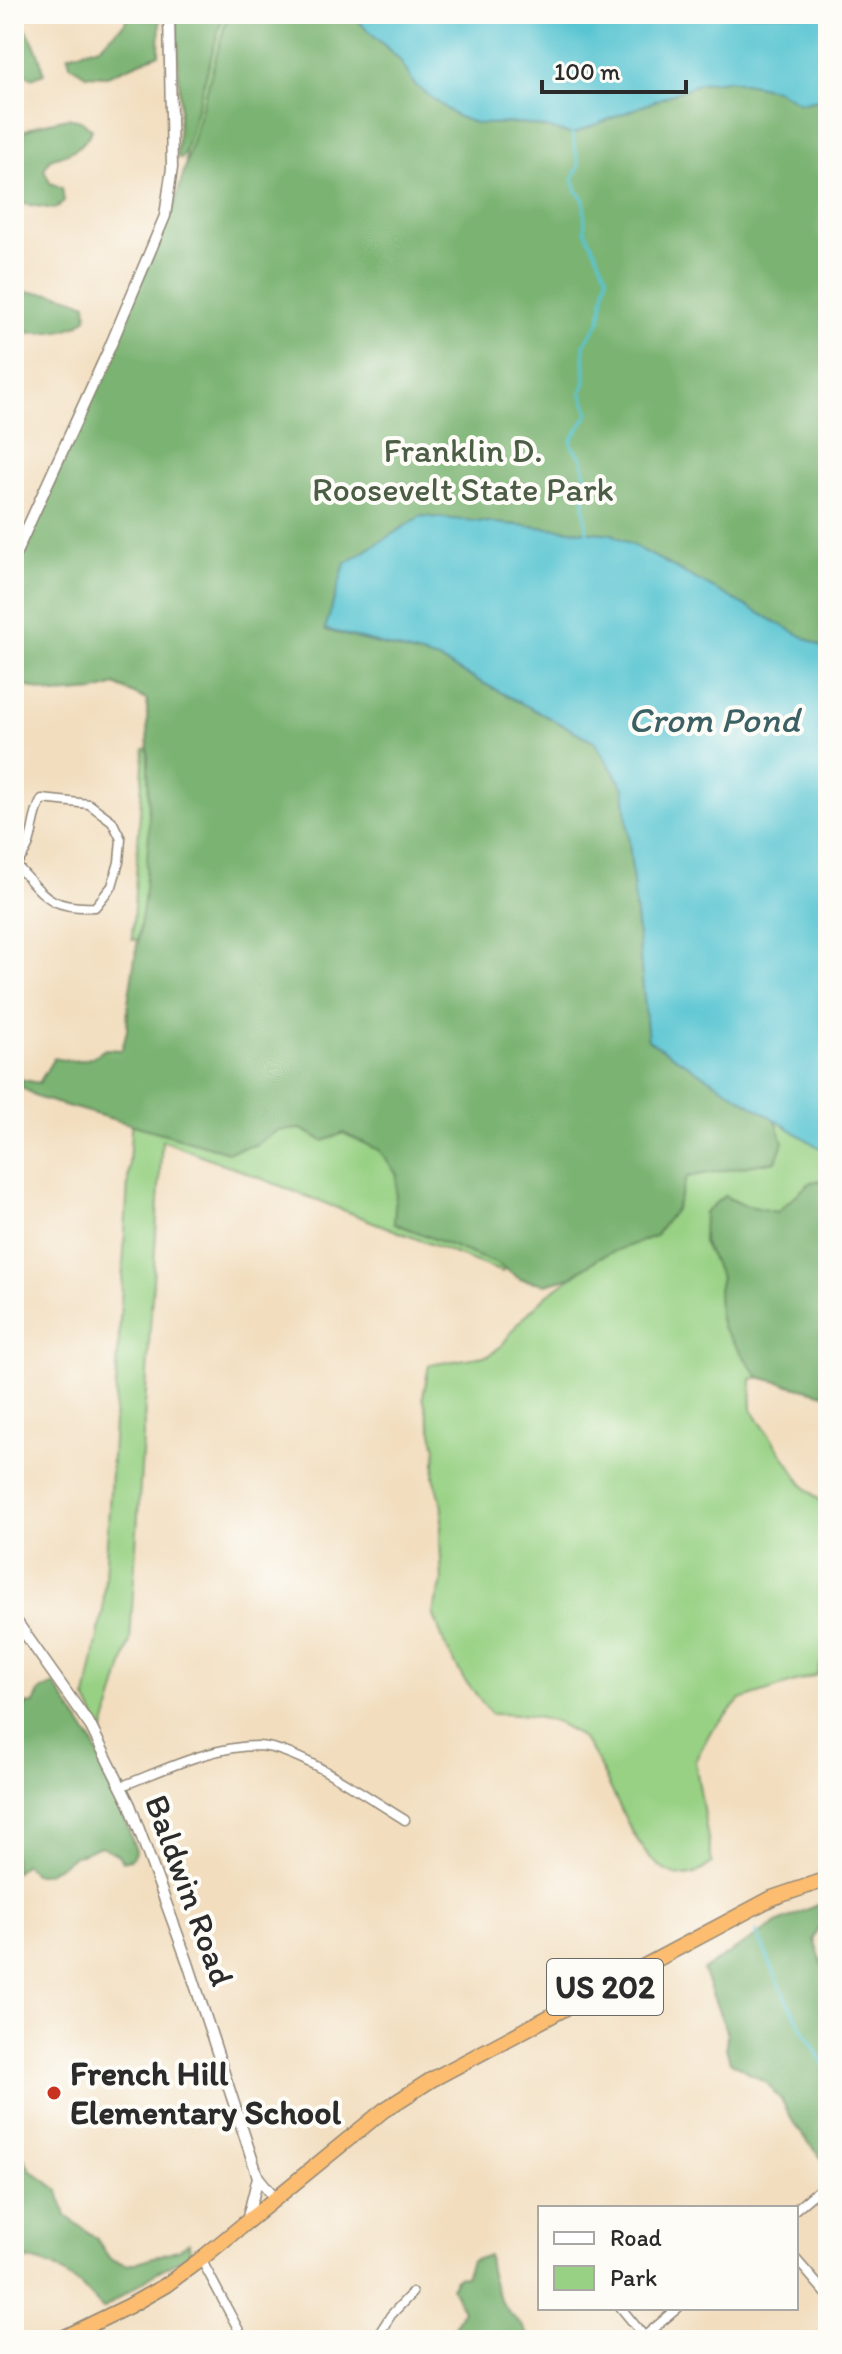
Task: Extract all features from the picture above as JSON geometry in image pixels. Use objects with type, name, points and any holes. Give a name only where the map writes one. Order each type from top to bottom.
[{"type":"highway","name":"US 202","points":[[59,2340],[129,2306],[201,2259],[384,2110],[431,2080],[762,1903],[828,1879]]},
{"type":"street","points":[[14,557],[109,349],[165,216],[172,168],[169,14]]},
{"type":"street","points":[[42,799],[89,804],[112,821],[121,839],[112,886],[95,907],[73,908],[52,903],[15,863],[28,852],[35,812],[42,799]]},
{"type":"street","name":"Baldwin Road","points":[[15,1621],[91,1727],[122,1786],[188,1963],[258,2177],[275,2198]]},
{"type":"street","points":[[122,1786],[204,1756],[260,1746],[313,1765],[405,1820]]},
{"type":"street","points":[[247,2221],[258,2177]]},
{"type":"street","points":[[798,2207],[827,2183]]},
{"type":"street","points":[[201,2259],[244,2340]]},
{"type":"street","points":[[798,2261],[828,2296]]},
{"type":"street","points":[[375,2340],[391,2315],[412,2293]]},
{"type":"street","points":[[622,2310],[642,2338],[676,2310]]},
{"type":"green space","points":[[127,14],[160,14],[159,54],[107,76],[86,75],[70,65],[68,55],[100,46],[125,23]]},
{"type":"green space","points":[[176,14],[223,14],[181,159],[177,156],[180,101]]},
{"type":"green space","name":"Franklin D. Roosevelt State Park","points":[[185,14],[828,14],[828,1369],[751,1379],[752,1410],[805,1487],[828,1508],[828,1644],[817,1675],[740,1700],[711,1731],[695,1761],[712,1863],[691,1875],[672,1874],[656,1863],[641,1845],[594,1755],[574,1732],[540,1718],[491,1714],[463,1678],[445,1645],[433,1613],[442,1582],[440,1538],[443,1507],[434,1477],[436,1448],[423,1397],[429,1365],[490,1355],[547,1295],[600,1257],[532,1223],[502,1272],[162,1140],[130,1641],[103,1734],[86,1698],[103,1610],[142,942],[132,939],[144,749],[155,749],[186,233]]},
{"type":"green space","name":"Franklin D. Roosevelt State Park","points":[[228,14],[351,14],[399,59],[415,85],[477,124],[524,123],[572,134],[700,83],[729,80],[775,89],[800,103],[828,99],[828,652],[612,534],[421,516],[345,564],[325,630],[439,660],[594,741],[624,788],[648,1040],[776,1120],[783,1142],[776,1161],[687,1177],[676,1208],[655,1236],[600,1257],[571,1277],[546,1284],[520,1279],[497,1264],[394,1223],[397,1175],[379,1150],[343,1133],[324,1141],[301,1129],[277,1131],[255,1145],[228,1152],[39,1098],[14,1082],[14,1078],[39,1083],[54,1058],[81,1060],[105,1049],[122,1050],[144,901],[149,833],[147,700],[115,685],[96,691],[55,694],[14,683],[14,570],[174,207]]},
{"type":"green space","points":[[14,16],[29,34],[42,65],[44,73],[32,78],[14,67]]},
{"type":"green space","points":[[68,118],[81,121],[92,129],[80,146],[50,159],[44,170],[50,183],[62,188],[64,202],[54,209],[24,204],[14,199],[14,135]]},
{"type":"green space","points":[[28,292],[58,295],[86,304],[87,318],[62,330],[14,333],[14,295]]},
{"type":"green space","points":[[828,1179],[828,1395],[759,1377],[722,1327],[718,1289],[721,1277],[703,1242],[704,1213],[724,1196],[744,1205],[777,1212],[811,1182]]},
{"type":"green space","points":[[54,1684],[93,1743],[110,1778],[136,1851],[131,1859],[123,1861],[117,1854],[101,1846],[75,1856],[46,1874],[35,1874],[25,1864],[14,1873],[14,1727],[22,1720],[26,1704],[34,1704],[39,1692]]},
{"type":"green space","points":[[828,1900],[825,1916],[814,1939],[824,1969],[828,1972],[828,2166],[766,2083],[730,2061],[726,2048],[727,2033],[703,1970],[779,1922]]},
{"type":"green space","points":[[14,2146],[30,2169],[59,2191],[66,2216],[96,2238],[110,2259],[128,2265],[177,2250],[189,2243],[190,2255],[157,2272],[103,2309],[81,2286],[54,2267],[28,2259],[14,2270]]},
{"type":"green space","points":[[488,2255],[491,2277],[499,2297],[530,2340],[449,2340],[463,2310],[451,2288],[457,2277],[465,2276],[471,2261]]},
{"type":"water","points":[[351,14],[828,14],[828,99],[800,103],[775,89],[729,80],[700,83],[572,134],[524,123],[477,124],[456,116],[415,85],[399,59]]},
{"type":"water","name":"Crom Pond","points":[[421,516],[612,534],[828,650],[828,1153],[648,1040],[624,788],[594,741],[439,660],[325,629],[345,564]]},
{"type":"waterway","points":[[572,134],[579,166],[573,178],[584,200],[585,230],[607,275],[600,321],[584,344],[585,382],[581,392],[589,413],[571,441],[582,458],[585,475],[583,494],[587,532]]},
{"type":"waterway","points":[[756,1931],[787,2001],[828,2072]]},
{"type":"place","name":"French Hill Elementary School","points":[[54,2093]]}]
